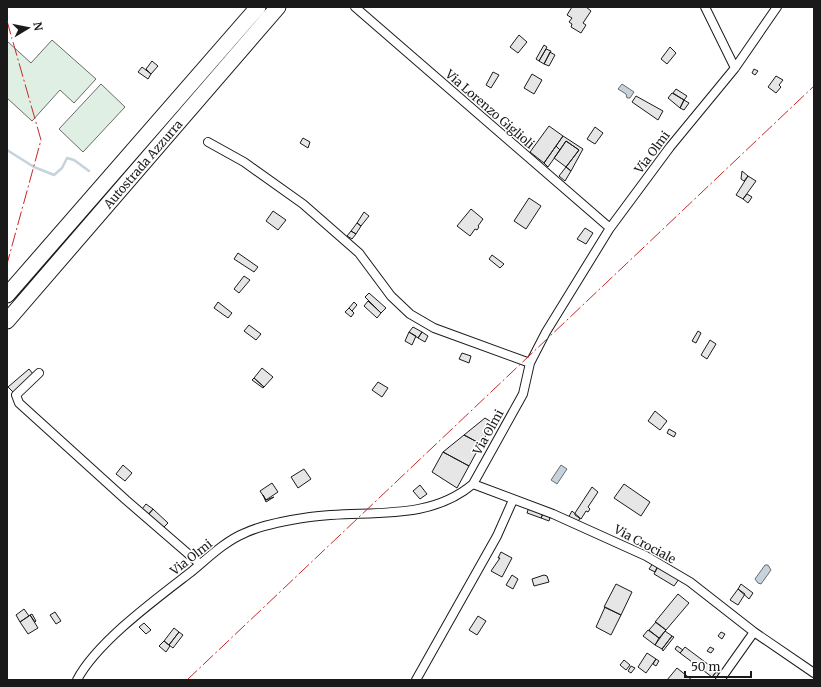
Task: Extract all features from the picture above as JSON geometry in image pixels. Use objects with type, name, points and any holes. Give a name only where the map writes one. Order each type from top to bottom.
[{"type":"highway","name":"Autostrada Azzurra","points":[[7,295],[258,7]]},
{"type":"highway","name":"Autostrada Azzurra","points":[[7,321],[278,7]]},
{"type":"street","name":"Via Lorenzo Giglioli","points":[[355,7],[610,228]]},
{"type":"street","points":[[705,7],[735,68]]},
{"type":"street","name":"Via Olmi","points":[[77,680],[84,668],[109,640],[200,564],[234,539],[252,531],[310,517],[411,511],[442,503],[465,491],[473,484],[523,394],[530,363],[546,332],[610,228],[670,147],[735,68],[777,7]]},
{"type":"street","points":[[208,142],[257,170],[321,219],[358,253],[391,296],[410,314],[434,328],[530,363]]},
{"type":"street","points":[[39,373],[16,395],[19,403],[126,500],[200,564]]},
{"type":"street","name":"Via Crociale","points":[[473,484],[606,537],[646,556],[690,582],[754,632],[814,673]]},
{"type":"street","points":[[416,680],[497,536],[513,500]]},
{"type":"street","points":[[720,680],[754,632]]},
{"type":"green space","points":[[52,40],[96,79],[74,103],[60,90],[32,121],[7,98],[7,41],[31,63]]},
{"type":"green space","points":[[101,84],[125,107],[83,152],[59,129]]},
{"type":"shaded area","points":[[622,84],[634,92],[630,98],[627,98],[626,94],[618,89]]},
{"type":"shaded area","points":[[561,465],[567,469],[557,484],[551,480]]},
{"type":"shaded area","points":[[765,565],[768,565],[771,570],[761,584],[755,579]]},
{"type":"building","points":[[572,7],[586,7],[591,11],[583,23],[586,25],[581,33],[571,27],[572,24],[569,22],[572,18],[567,15]]},
{"type":"building","points":[[519,35],[527,42],[518,53],[510,47]]},
{"type":"building","points":[[544,45],[547,47],[539,61],[536,59]]},
{"type":"building","points":[[670,47],[676,53],[667,64],[661,59]]},
{"type":"building","points":[[546,49],[551,51],[544,64],[539,61]]},
{"type":"building","points":[[550,52],[555,55],[549,66],[544,64]]},
{"type":"building","points":[[152,61],[158,66],[151,74],[146,69]]},
{"type":"building","points":[[142,67],[151,74],[148,79],[138,72]]},
{"type":"building","points":[[754,69],[758,71],[755,75],[752,73]]},
{"type":"building","points":[[493,72],[499,75],[491,88],[486,85]]},
{"type":"building","points":[[532,74],[542,80],[534,94],[524,88]]},
{"type":"building","points":[[776,76],[783,80],[779,85],[781,87],[776,93],[768,87]]},
{"type":"building","points":[[676,89],[687,96],[684,100],[673,93]]},
{"type":"building","points":[[672,93],[684,100],[680,108],[668,98]]},
{"type":"building","points":[[636,96],[663,111],[658,120],[632,102]]},
{"type":"building","points":[[684,100],[689,103],[684,110],[680,108]]},
{"type":"building","points":[[549,126],[563,136],[544,163],[530,152]]},
{"type":"building","points":[[595,127],[603,133],[595,144],[587,139]]},
{"type":"building","points":[[563,136],[583,149],[571,171],[566,167],[579,150],[566,141],[560,150],[556,146]]},
{"type":"building","points":[[303,138],[310,142],[308,148],[300,143]]},
{"type":"building","points":[[566,141],[579,150],[566,167],[554,158]]},
{"type":"building","points":[[556,146],[560,150],[548,167],[544,163]]},
{"type":"building","points":[[566,167],[571,171],[565,181],[559,176]]},
{"type":"building","points":[[742,171],[748,176],[744,181],[741,179]]},
{"type":"building","points":[[748,176],[756,181],[743,199],[736,195]]},
{"type":"building","points":[[747,194],[752,197],[748,203],[743,199]]},
{"type":"building","points":[[529,198],[541,206],[526,229],[514,221]]},
{"type":"building","points":[[471,209],[483,219],[477,230],[475,229],[470,236],[457,226]]},
{"type":"building","points":[[273,211],[286,220],[278,230],[266,221]]},
{"type":"building","points":[[364,212],[369,216],[361,226],[357,223]]},
{"type":"building","points":[[357,223],[361,226],[356,234],[351,231]]},
{"type":"building","points":[[585,228],[593,233],[586,244],[577,239]]},
{"type":"building","points":[[351,231],[356,234],[352,239],[347,236]]},
{"type":"building","points":[[238,253],[258,267],[254,272],[234,259]]},
{"type":"building","points":[[492,255],[504,264],[500,268],[489,259]]},
{"type":"building","points":[[244,276],[250,280],[239,293],[234,289]]},
{"type":"building","points":[[369,293],[386,308],[381,313],[365,297]]},
{"type":"building","points":[[368,301],[381,313],[377,318],[364,306]]},
{"type":"building","points":[[218,302],[232,313],[228,318],[214,308]]},
{"type":"building","points":[[354,302],[357,305],[352,311],[349,308]]},
{"type":"building","points":[[349,308],[354,313],[351,317],[345,312]]},
{"type":"building","points":[[249,325],[261,334],[256,340],[244,331]]},
{"type":"building","points":[[413,327],[422,332],[418,338],[409,332]]},
{"type":"building","points":[[698,331],[701,333],[696,343],[692,341]]},
{"type":"building","points":[[409,332],[416,336],[412,345],[405,341]]},
{"type":"building","points":[[422,332],[428,336],[425,342],[418,338]]},
{"type":"building","points":[[710,340],[716,344],[707,359],[701,355]]},
{"type":"building","points":[[462,353],[471,356],[469,363],[459,359]]},
{"type":"building","points":[[262,368],[273,377],[264,387],[254,378]]},
{"type":"building","points":[[29,369],[33,374],[14,393],[8,387]]},
{"type":"building","points":[[254,378],[264,387],[263,388],[252,380]]},
{"type":"building","points":[[378,382],[388,388],[382,397],[372,390]]},
{"type":"building","points":[[655,411],[667,421],[660,430],[648,421]]},
{"type":"building","points":[[485,418],[493,423],[481,444],[464,435]]},
{"type":"building","points":[[669,429],[676,433],[674,437],[667,433]]},
{"type":"building","points":[[464,435],[481,444],[469,466],[443,452]]},
{"type":"building","points":[[443,452],[469,466],[457,488],[432,472]]},
{"type":"building","points":[[123,465],[132,473],[125,481],[116,474]]},
{"type":"building","points":[[304,469],[311,479],[298,488],[291,477]]},
{"type":"building","points":[[272,483],[278,492],[266,500],[260,491]]},
{"type":"building","points":[[624,484],[650,502],[641,516],[614,498]]},
{"type":"building","points":[[420,485],[427,494],[420,499],[413,491]]},
{"type":"building","points":[[592,487],[598,492],[588,507],[590,509],[588,512],[586,511],[581,519],[575,515],[575,513]]},
{"type":"building","points":[[263,495],[266,500],[274,497],[266,502]]},
{"type":"building","points":[[146,504],[153,509],[148,515],[142,509]]},
{"type":"building","points":[[529,507],[543,513],[541,518],[527,513]]},
{"type":"building","points":[[153,509],[168,523],[163,528],[148,515]]},
{"type":"building","points":[[572,511],[580,518],[578,522],[568,518]]},
{"type":"building","points":[[543,514],[550,517],[549,521],[541,518]]},
{"type":"building","points":[[501,552],[512,558],[502,577],[491,571],[500,558],[498,558]]},
{"type":"building","points":[[653,563],[658,566],[655,572],[649,569]]},
{"type":"building","points":[[658,566],[679,579],[674,586],[654,574]]},
{"type":"building","points":[[512,575],[518,579],[513,589],[506,585]]},
{"type":"building","points":[[544,575],[547,576],[549,582],[534,586],[532,579]]},
{"type":"building","points":[[616,584],[632,592],[621,615],[604,607]]},
{"type":"building","points":[[741,584],[753,593],[749,599],[738,589]]},
{"type":"building","points":[[738,589],[745,594],[738,605],[730,600]]},
{"type":"building","points":[[678,594],[689,603],[666,630],[655,622]]},
{"type":"building","points":[[605,607],[621,615],[611,635],[596,627]]},
{"type":"building","points":[[24,609],[29,616],[20,622],[16,615]]},
{"type":"building","points":[[55,612],[61,621],[56,624],[50,615]]},
{"type":"building","points":[[32,614],[36,621],[35,622],[30,615]]},
{"type":"building","points":[[30,615],[38,628],[28,634],[20,622]]},
{"type":"building","points":[[478,616],[486,621],[477,635],[469,630]]},
{"type":"building","points":[[656,622],[666,630],[659,638],[649,630]]},
{"type":"building","points":[[144,623],[151,630],[146,634],[139,627]]},
{"type":"building","points":[[174,628],[179,632],[169,645],[164,641]]},
{"type":"building","points":[[648,630],[659,638],[655,645],[643,636]]},
{"type":"building","points":[[665,631],[672,636],[662,649],[655,645]]},
{"type":"building","points":[[179,632],[183,635],[173,648],[169,645]]},
{"type":"building","points":[[721,632],[725,634],[722,639],[718,636]]},
{"type":"building","points":[[672,636],[674,637],[663,651],[662,649]]},
{"type":"building","points":[[164,641],[170,646],[166,652],[159,646]]},
{"type":"building","points":[[677,646],[683,650],[680,653],[675,649]]},
{"type":"building","points":[[685,647],[717,671],[712,677],[680,653]]},
{"type":"building","points":[[710,647],[714,649],[711,653],[707,651]]},
{"type":"building","points":[[647,653],[656,659],[646,673],[638,667]]},
{"type":"building","points":[[656,659],[659,661],[656,666],[653,664]]},
{"type":"building","points":[[624,660],[630,665],[626,670],[620,665]]},
{"type":"building","points":[[631,666],[635,668],[631,673],[628,671]]},
{"type":"building","points":[[677,668],[692,680],[667,680]]},
{"type":"building","points":[[716,672],[720,674],[716,679],[713,676]]},
{"type":"waterway","points":[[7,150],[34,167],[54,175],[62,168],[67,158],[74,160],[89,171]]},
{"type":"power","points":[[7,21],[41,140],[7,264]]},
{"type":"power","points":[[187,680],[814,86]]}]
